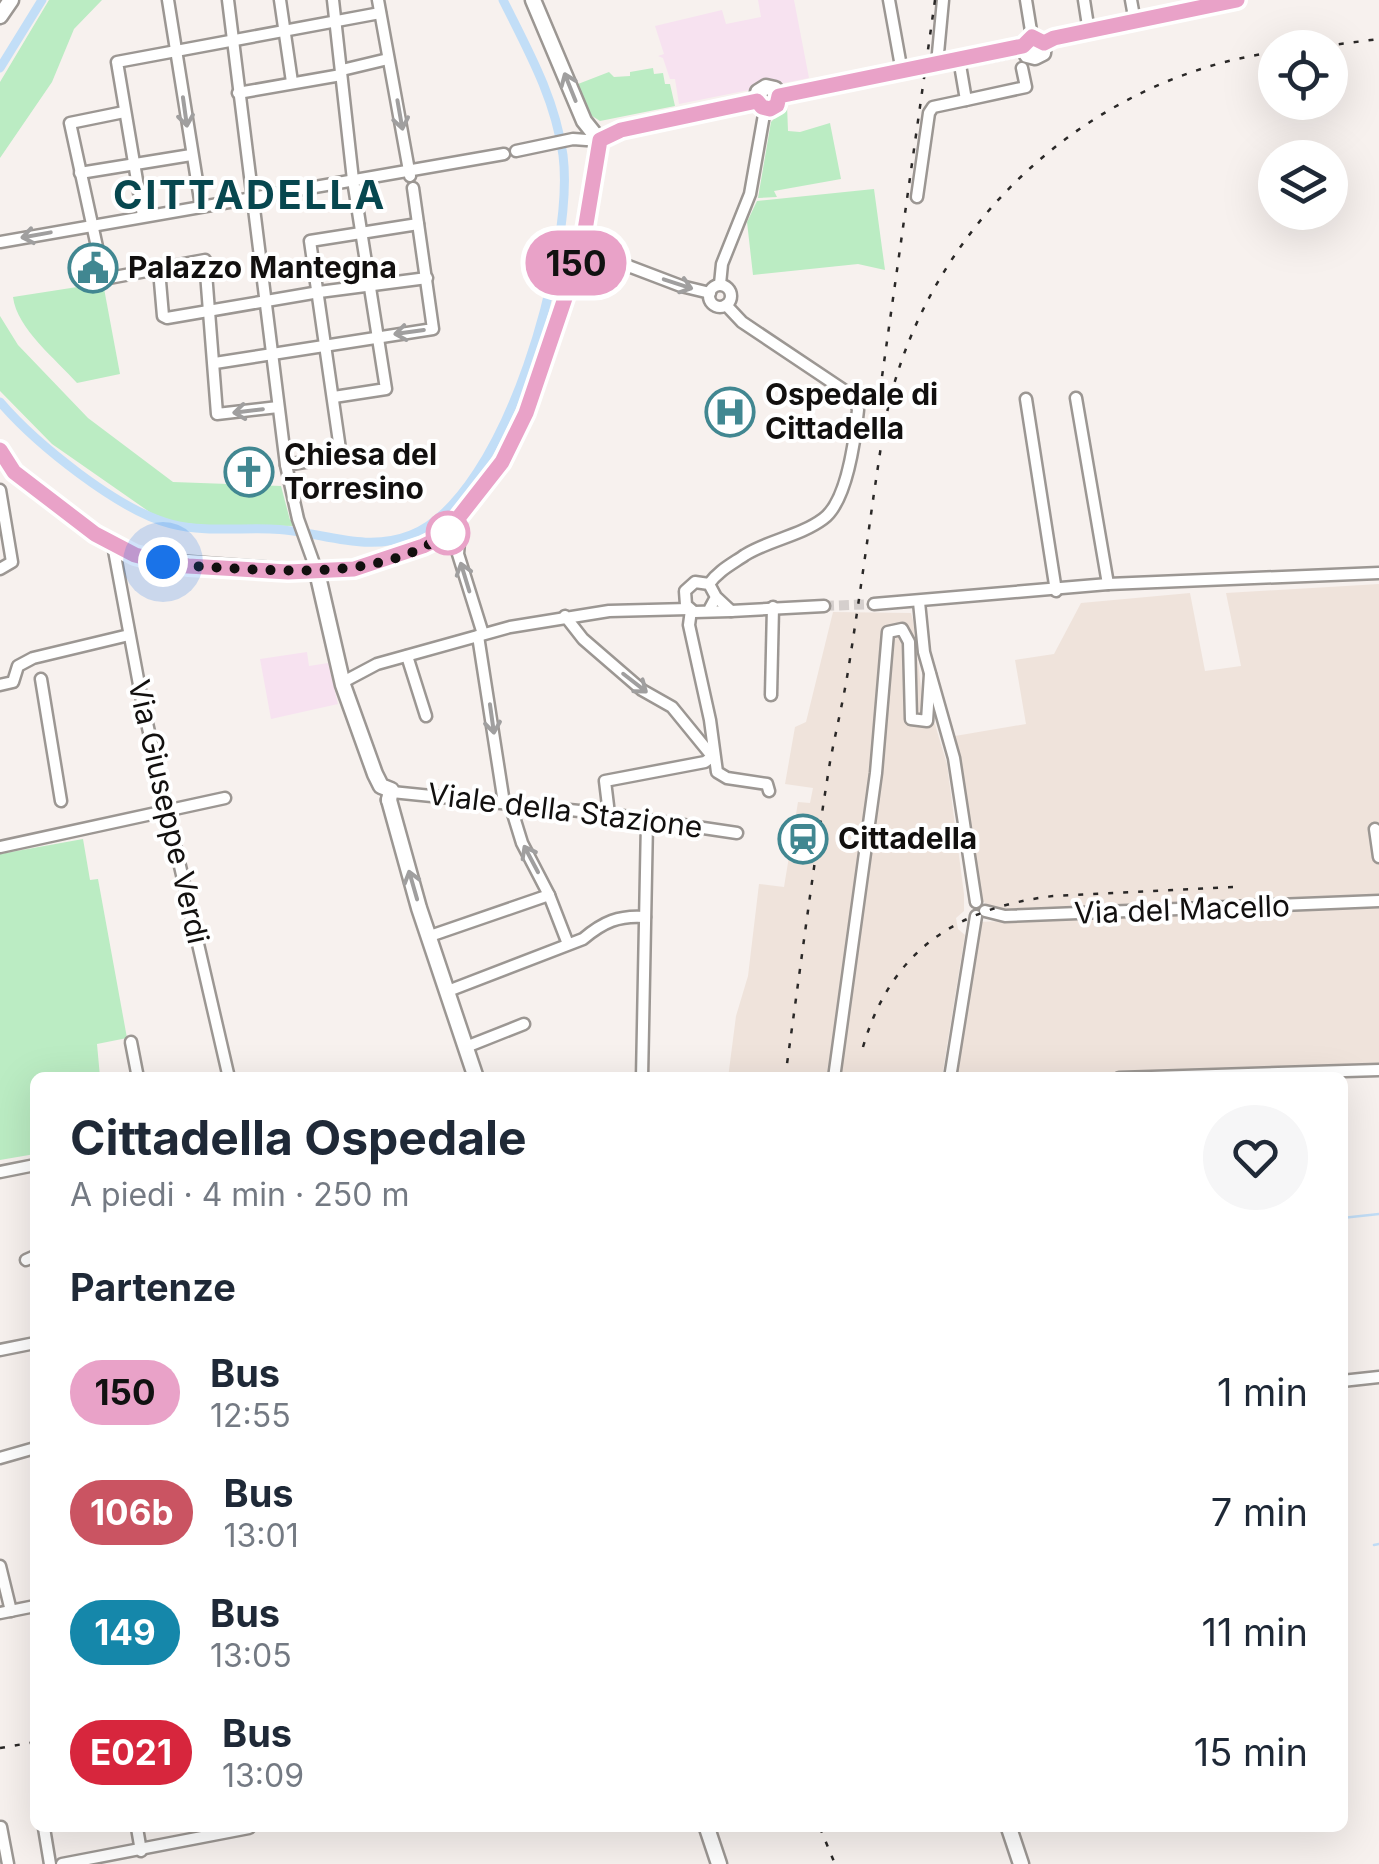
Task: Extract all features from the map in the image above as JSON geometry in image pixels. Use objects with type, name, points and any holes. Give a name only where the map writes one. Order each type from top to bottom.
[{"type":"street","points":[[0,16],[11,0]]},
{"type":"street","points":[[168,0],[201,206]]},
{"type":"street","points":[[228,0],[264,304],[286,465],[298,519],[317,572],[338,665],[387,793],[474,1072]]},
{"type":"street","points":[[280,0],[292,82]]},
{"type":"street","points":[[333,0],[354,180],[386,389],[334,397]]},
{"type":"street","points":[[215,364],[433,329],[378,0]]},
{"type":"street","points":[[0,450],[7,475],[113,546],[135,555],[188,566],[317,572],[354,569],[444,536],[502,462],[526,413],[582,248],[600,140],[588,123],[533,0]]},
{"type":"street","points":[[889,0],[902,72]]},
{"type":"street","points":[[938,64],[943,0]]},
{"type":"street","points":[[1026,0],[1033,42]]},
{"type":"street","points":[[1084,0],[1089,32]]},
{"type":"street","points":[[1132,0],[1135,22]]},
{"type":"street","points":[[710,293],[720,284],[722,264],[750,194],[761,105],[758,92],[766,87],[779,96],[1135,22],[1191,5],[1236,0]]},
{"type":"street","points":[[142,216],[117,62],[380,13]]},
{"type":"street","points":[[238,93],[388,59]]},
{"type":"street","points":[[959,60],[966,100]]},
{"type":"street","points":[[917,197],[928,113],[933,107],[1026,87],[1022,68]]},
{"type":"street","points":[[572,139],[600,140],[621,130],[761,105]]},
{"type":"street","points":[[124,112],[70,122],[104,279],[205,260],[217,414],[278,407]]},
{"type":"street","points":[[588,123],[621,130]]},
{"type":"street","points":[[516,151],[580,136],[588,123]]},
{"type":"street","points":[[80,172],[191,154]]},
{"type":"street","points":[[0,242],[354,180],[411,180],[504,154]]},
{"type":"street","points":[[286,465],[341,456],[310,241],[418,224]]},
{"type":"street","points":[[582,248],[681,286],[710,293]]},
{"type":"street","points":[[159,270],[164,318],[427,278]]},
{"type":"street","points":[[720,284],[732,294],[726,305]]},
{"type":"street","points":[[709,584],[720,571],[753,550],[810,526],[833,510],[842,494],[858,410],[845,391],[742,322],[726,305],[714,304],[710,293]]},
{"type":"street","points":[[1076,398],[1108,584]]},
{"type":"street","points":[[1026,399],[1056,591]]},
{"type":"street","points":[[0,490],[12,562],[0,569]]},
{"type":"street","points":[[461,518],[458,554],[481,635],[508,806],[568,944]]},
{"type":"street","name":"Via Giuseppe Verdi","points":[[113,546],[128,635],[228,1072]]},
{"type":"street","points":[[874,604],[1108,584],[1379,573]]},
{"type":"street","points":[[667,610],[691,584],[700,581],[709,584],[716,597],[731,610]]},
{"type":"street","points":[[684,595],[690,609],[688,626],[710,720],[717,772],[726,778],[767,784],[769,791]]},
{"type":"street","points":[[708,610],[716,597]]},
{"type":"street","points":[[919,602],[924,652],[954,758],[979,910],[951,1072]]},
{"type":"street","points":[[345,686],[377,664],[564,616],[824,606]]},
{"type":"street","points":[[772,695],[773,607]]},
{"type":"street","points":[[564,616],[582,639],[627,677],[672,707],[713,756]]},
{"type":"street","points":[[835,1072],[876,773],[886,637],[892,629],[902,630],[909,642],[911,719],[927,720],[930,674]]},
{"type":"street","points":[[0,685],[13,682],[18,666],[33,658],[128,635]]},
{"type":"street","points":[[407,656],[426,716]]},
{"type":"street","points":[[41,679],[61,801]]},
{"type":"street","points":[[609,814],[605,782],[705,762],[713,756]]},
{"type":"street","name":"Viale della Stazione","points":[[387,793],[609,814],[737,833]]},
{"type":"street","points":[[0,847],[224,798]]},
{"type":"street","points":[[642,1072],[648,821]]},
{"type":"street","points":[[1375,829],[1379,858]]},
{"type":"street","points":[[430,936],[549,896]]},
{"type":"street","name":"Via del Macello","points":[[979,910],[1005,916],[1379,901]]},
{"type":"street","points":[[448,991],[583,939],[598,925],[620,917],[645,917]]},
{"type":"street","points":[[466,1046],[524,1024]]},
{"type":"street","points":[[131,1042],[137,1072]]},
{"type":"street","points":[[1314,1072],[1379,1070]]},
{"type":"street","points":[[0,1172],[30,1166]]},
{"type":"street","points":[[0,1350],[30,1344]]},
{"type":"street","points":[[1348,1380],[1379,1377]]},
{"type":"street","points":[[0,1458],[30,1449]]},
{"type":"street","points":[[0,1566],[6,1612]]},
{"type":"street","points":[[1,1827],[8,1864]]},
{"type":"street","points":[[45,1832],[50,1864]]},
{"type":"street","points":[[137,1832],[141,1851]]},
{"type":"street","points":[[62,1864],[231,1832]]},
{"type":"street","points":[[709,1832],[719,1864]]},
{"type":"street","points":[[1011,1832],[1021,1864]]},
{"type":"shaded area","points":[[758,0],[794,0],[809,78],[679,104],[675,79],[670,79],[663,58],[658,56],[664,54],[655,26],[722,10],[726,24],[761,17]]},
{"type":"shaded area","points":[[1379,584],[1379,895],[1010,913],[979,898],[955,736],[1026,724],[1015,660],[1054,654],[1081,603],[1190,593],[1205,671],[1241,666],[1226,593]]},
{"type":"shaded area","points":[[833,612],[911,613],[922,696],[921,718],[934,721],[947,764],[964,894],[964,911],[956,918],[958,929],[965,935],[943,1072],[729,1072],[736,1016],[748,976],[759,884],[784,887],[798,802],[810,803],[813,788],[785,784],[795,727],[806,722]]},
{"type":"shaded area","points":[[307,652],[309,666],[328,663],[338,704],[271,719],[260,659]]},
{"type":"shaded area","points":[[1379,908],[1379,1069],[956,1072],[978,922]]},
{"type":"green space","points":[[49,0],[102,0],[74,29],[52,82],[0,158],[0,82]]},
{"type":"green space","points":[[653,68],[654,74],[663,73],[665,84],[670,84],[675,106],[600,121],[589,114],[578,84],[609,72],[614,77],[630,76],[630,72]]},
{"type":"green space","points":[[787,105],[788,131],[800,132],[830,123],[841,179],[774,191],[777,197],[758,198],[771,122]]},
{"type":"green space","points":[[874,189],[885,270],[858,264],[753,275],[747,222],[757,201]]},
{"type":"green space","points":[[103,283],[120,374],[77,383],[29,332],[13,297]]},
{"type":"green space","points":[[0,316],[18,345],[88,418],[173,482],[281,486],[290,520],[296,520],[298,526],[174,522],[151,513],[52,444],[0,391]]},
{"type":"green space","points":[[83,839],[90,880],[98,879],[127,1038],[97,1044],[100,1072],[30,1072],[30,1155],[0,1160],[0,854]]},
{"type":"waterway","points":[[0,68],[42,0]]},
{"type":"waterway","points":[[0,402],[34,437],[79,473],[127,505],[171,524],[208,529],[288,530],[376,542],[411,535],[446,512],[477,473],[528,366],[558,249],[564,197],[563,155],[554,114],[503,0]]},
{"type":"waterway","points":[[1348,1217],[1379,1214]]},
{"type":"waterway","points":[[1374,1545],[1379,1544]]},
{"type":"tunnel","points":[[824,606],[874,604]]},
{"type":"railway","points":[[880,391],[935,0]]},
{"type":"railway","points":[[1348,43],[1379,39]]},
{"type":"railway","points":[[786,1072],[824,801],[883,436],[895,381],[919,319],[951,261],[991,208],[1037,162],[1090,122],[1148,90],[1210,66],[1258,56]]},
{"type":"railway","points":[[863,1047],[875,1013],[910,960],[932,940],[986,911],[1053,896],[1233,887]]},
{"type":"railway","points":[[0,1748],[30,1743]]},
{"type":"railway","points":[[822,1832],[835,1864]]},
{"type":"bus line","name":"150","points":[[0,450],[14,472],[95,534],[113,546],[163,562],[317,572],[354,569],[423,546],[444,536],[461,518],[502,462],[526,413],[582,248],[600,140],[621,130],[757,101],[770,109],[777,105],[779,96],[1023,46],[1032,37],[1044,43],[1237,0]]},
{"type":"place","name":"Palazzo Mantegna","points":[[93,268]]},
{"type":"place","name":"Ospedale di Cittadella","points":[[730,412]]},
{"type":"place","name":"Chiesa del Torresino","points":[[249,472]]},
{"type":"place","name":"Cittadella","points":[[803,839]]},
{"type":"district","name":"CITTADELLA","points":[[250,195]]},
{"type":"route","points":[[163,562],[288,572],[354,569],[423,546],[448,533]]}]
